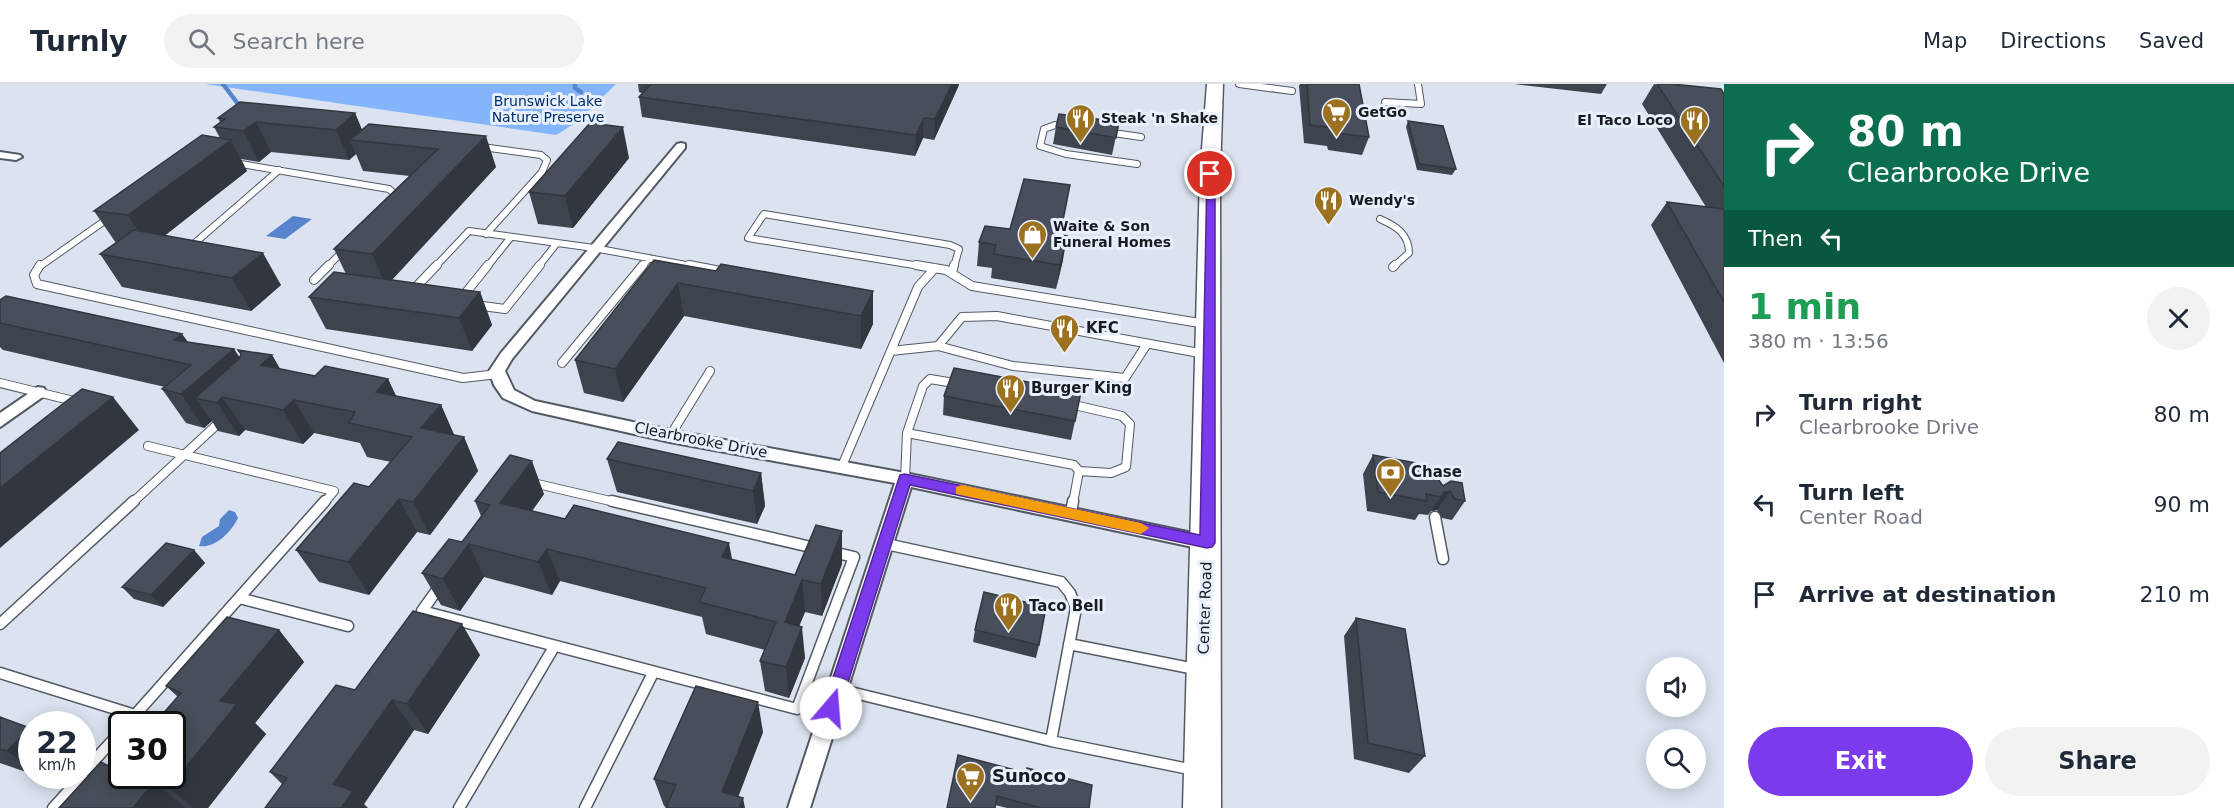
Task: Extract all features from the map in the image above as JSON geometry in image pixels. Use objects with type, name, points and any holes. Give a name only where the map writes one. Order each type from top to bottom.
[{"type":"main road","name":"Center Road","points":[[1202,808],[1210,174],[1215,84]]},
{"type":"street","points":[[498,374],[497,370],[513,346],[681,146]]},
{"type":"street","points":[[0,154],[16,157]]},
{"type":"street","name":"Clearbrooke Drive","points":[[498,374],[500,386],[511,397],[532,406],[670,436],[842,466],[1207,543]]},
{"type":"street","points":[[0,421],[38,392]]},
{"type":"street","points":[[799,808],[886,544],[905,479]]},
{"type":"lane","points":[[1239,84],[1292,90]]},
{"type":"lane","points":[[1385,102],[1421,104],[1418,84]]},
{"type":"lane","points":[[1077,128],[1051,126],[1044,129],[1040,146],[1066,154],[1137,164]]},
{"type":"lane","points":[[1098,131],[1141,137]]},
{"type":"lane","points":[[477,147],[541,155],[547,160],[542,172],[486,234]]},
{"type":"lane","points":[[222,160],[389,189],[396,195],[384,209]]},
{"type":"lane","points":[[189,248],[279,170]]},
{"type":"lane","points":[[114,214],[41,264],[34,275],[38,284],[463,378],[480,378],[498,374]]},
{"type":"lane","points":[[952,273],[959,249],[950,245],[764,214],[748,238],[935,268],[952,273],[972,286],[1003,292],[1209,325]]},
{"type":"lane","points":[[1380,219],[1399,228],[1410,247],[1409,253],[1393,267]]},
{"type":"lane","points":[[419,296],[409,294],[469,231],[594,248],[729,273]]},
{"type":"lane","points":[[458,302],[511,237]]},
{"type":"lane","points":[[314,280],[353,240]]},
{"type":"lane","points":[[448,300],[505,309],[557,243]]},
{"type":"lane","points":[[562,363],[649,258]]},
{"type":"lane","points":[[842,466],[918,287],[935,268]]},
{"type":"lane","points":[[938,346],[962,317],[997,316],[1208,355]]},
{"type":"lane","points":[[891,351],[938,346],[1013,366],[1125,378],[1148,344]]},
{"type":"lane","points":[[670,436],[710,371]]},
{"type":"lane","points":[[905,479],[907,433],[923,386],[930,379],[970,386]]},
{"type":"lane","points":[[0,383],[92,405]]},
{"type":"lane","points":[[74,410],[83,403]]},
{"type":"lane","points":[[907,433],[1074,465],[1079,471],[1112,473],[1126,467],[1130,424],[1122,416],[1109,411],[1065,403]]},
{"type":"lane","points":[[0,624],[232,410]]},
{"type":"lane","points":[[139,711],[334,491],[148,446]]},
{"type":"lane","points":[[1427,470],[1432,499]]},
{"type":"lane","points":[[1071,513],[1079,471]]},
{"type":"lane","points":[[516,479],[854,557],[797,709],[653,673],[423,611],[516,479]]},
{"type":"lane","points":[[1436,517],[1443,559]]},
{"type":"lane","points":[[886,544],[1061,582],[1070,593],[1076,608],[1051,741]]},
{"type":"lane","points":[[239,598],[348,626]]},
{"type":"lane","points":[[1069,644],[1202,671]]},
{"type":"lane","points":[[459,808],[554,646]]},
{"type":"lane","points":[[0,673],[122,711]]},
{"type":"lane","points":[[585,808],[653,673]]},
{"type":"lane","points":[[838,689],[1051,741],[1203,772]]},
{"type":"lane","points":[[96,759],[108,746]]},
{"type":"lane","points":[[53,808],[70,789]]},
{"type":"green space","name":"Brunswick Lake Nature Preserve","points":[[205,84],[616,84],[577,122],[556,135]]},
{"type":"shaded area","points":[[293,216],[312,219],[285,239],[266,236]]},
{"type":"shaded area","points":[[229,510],[235,512],[238,518],[232,528],[217,542],[199,546],[202,537],[219,526],[220,519]]},
{"type":"building","points":[[651,84],[952,84],[935,119],[924,118],[916,135],[639,97]]},
{"type":"building","points":[[1307,84],[1359,84],[1369,137],[1335,133],[1334,128],[1310,125]]},
{"type":"building","points":[[1657,84],[1721,89],[1724,94],[1724,186]]},
{"type":"building","points":[[240,102],[355,113],[336,130],[256,122],[243,131],[214,127],[225,119],[218,118]]},
{"type":"building","points":[[1059,114],[1119,122],[1116,138],[1056,127]]},
{"type":"building","points":[[1408,121],[1443,126],[1456,169],[1419,164]]},
{"type":"building","points":[[590,123],[623,127],[565,196],[529,192]]},
{"type":"building","points":[[369,124],[486,136],[372,254],[334,249],[438,149],[350,140]]},
{"type":"building","points":[[202,135],[231,140],[128,215],[94,211]]},
{"type":"building","points":[[1024,179],[1070,185],[1060,235],[1067,236],[1060,265],[994,254],[996,245],[979,242],[985,226],[1010,229]]},
{"type":"building","points":[[1667,202],[1724,209],[1724,302]]},
{"type":"building","points":[[134,230],[263,253],[232,278],[100,254]]},
{"type":"building","points":[[654,260],[716,271],[721,264],[873,291],[861,316],[678,283],[615,369],[575,360]]},
{"type":"building","points":[[334,272],[480,292],[459,318],[309,297]]},
{"type":"building","points":[[6,296],[182,334],[174,340],[234,349],[181,394],[162,389],[191,365],[0,323],[0,300]]},
{"type":"building","points":[[238,350],[272,355],[261,365],[315,376],[325,366],[388,379],[376,392],[441,405],[421,428],[464,437],[413,502],[399,499],[348,562],[296,550],[354,483],[369,487],[412,437],[349,423],[355,412],[294,400],[283,410],[222,397],[217,403],[195,398],[239,359],[241,354]]},
{"type":"building","points":[[954,368],[1081,392],[1075,421],[944,396]]},
{"type":"building","points":[[82,389],[113,397],[0,488],[0,453]]},
{"type":"building","points":[[618,442],[761,473],[753,491],[607,459]]},
{"type":"building","points":[[510,455],[532,461],[500,503],[565,519],[574,505],[729,543],[722,557],[795,575],[816,525],[842,531],[821,584],[802,580],[785,622],[802,627],[786,667],[760,661],[776,622],[699,602],[706,588],[547,549],[538,562],[469,544],[443,579],[422,573],[449,539],[462,542],[490,505],[475,501]]},
{"type":"building","points":[[1373,455],[1421,464],[1423,476],[1438,479],[1443,486],[1451,481],[1462,483],[1465,501],[1455,499],[1450,491],[1444,492],[1441,497],[1426,494],[1427,501],[1378,492]]},
{"type":"building","points":[[166,543],[194,550],[151,595],[122,587]]},
{"type":"building","name":"Taco Bell","points":[[984,592],[1046,607],[1039,645],[975,630]]},
{"type":"building","points":[[413,611],[462,624],[407,704],[392,700],[333,784],[353,791],[341,808],[265,808],[287,778],[270,772],[336,685],[355,690]]},
{"type":"building","points":[[227,617],[279,630],[220,701],[237,704],[186,767],[186,711],[165,711],[181,693],[166,686]]},
{"type":"building","points":[[1356,618],[1405,629],[1425,756],[1368,743]]},
{"type":"building","points":[[696,686],[758,702],[722,792],[743,798],[739,808],[666,808],[676,785],[654,779]]},
{"type":"building","points":[[0,717],[18,724],[18,740],[7,751],[0,749]]},
{"type":"building","points":[[958,755],[1027,773],[1027,768],[1092,785],[1089,808],[1041,808],[997,796],[995,808],[947,808]]},
{"type":"building","points":[[101,762],[108,766],[108,789],[148,789],[133,808],[59,808],[76,789],[96,789],[96,767]]},
{"type":"waterway","points":[[223,84],[238,104]]},
{"type":"waterway","points":[[575,84],[575,88],[581,92]]},
{"type":"slow traffic","points":[[962,490],[1141,528]]},
{"type":"place","name":"GetGo","points":[[1337,138]]},
{"type":"place","name":"Steak 'n Shake","points":[[1080,144]]},
{"type":"place","name":"El Taco Loco","points":[[1694,146]]},
{"type":"place","name":"Wendy's","points":[[1328,226]]},
{"type":"place","name":"Waite & Son Funeral Homes","points":[[1032,260]]},
{"type":"place","name":"KFC","points":[[1065,354]]},
{"type":"place","name":"Burger King","points":[[1010,414]]},
{"type":"place","name":"Chase","points":[[1390,498]]},
{"type":"place","name":"Taco Bell","points":[[1008,632]]},
{"type":"place","name":"Sunoco","points":[[971,802]]},
{"type":"route","points":[[831,708],[886,544],[905,479],[1207,543],[1210,174]]}]
